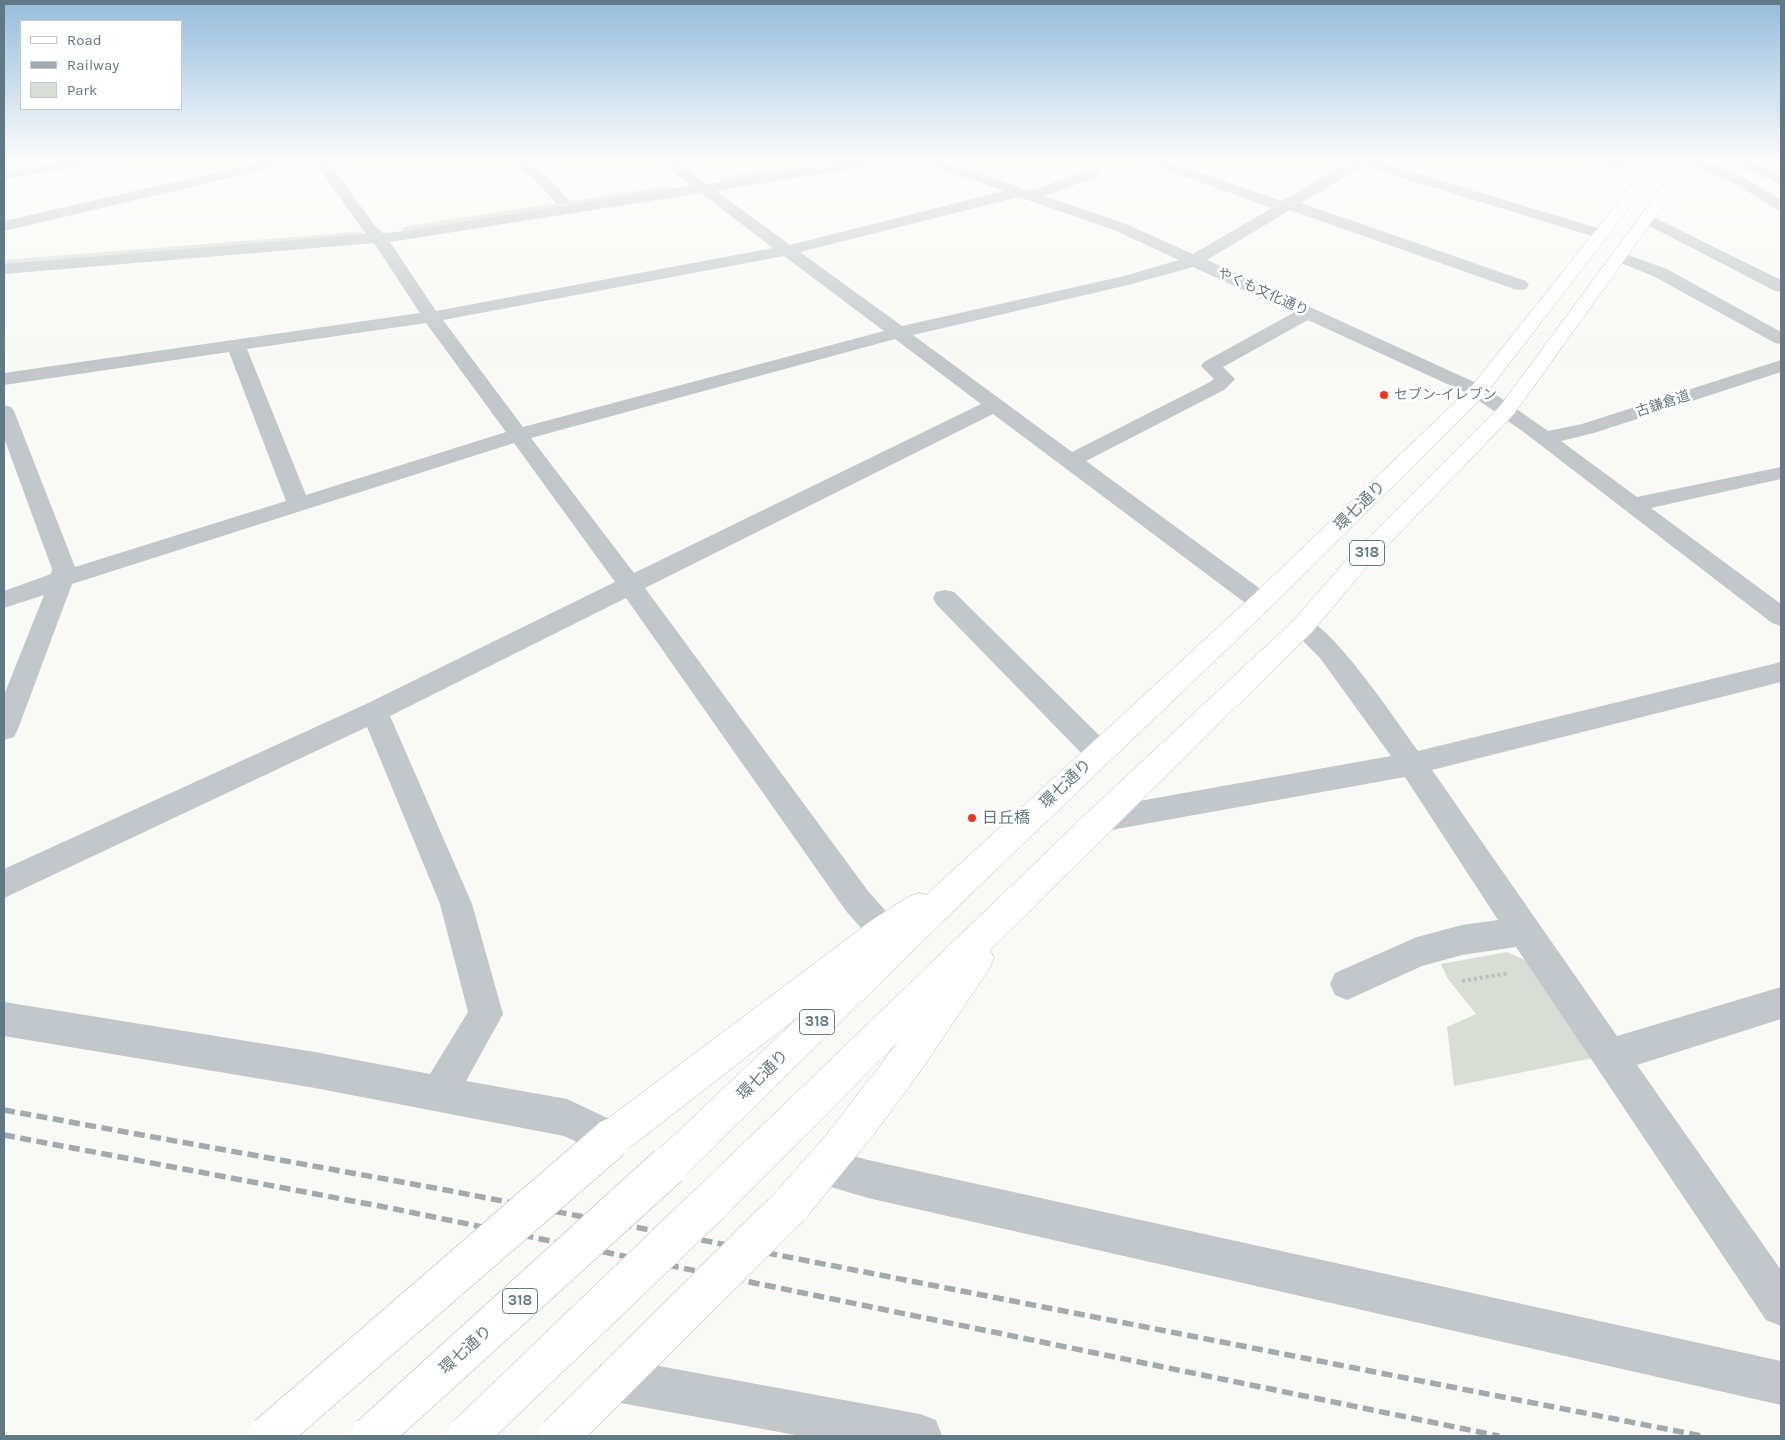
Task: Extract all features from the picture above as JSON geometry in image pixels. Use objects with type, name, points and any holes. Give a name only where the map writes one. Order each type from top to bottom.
[{"type":"main road","name":"環七通り","points":[[371,1436],[668,1166],[965,879],[1261,602],[1478,391],[1606,227]]},
{"type":"main road","name":"318","points":[[467,1436],[711,1202],[1100,820],[1303,626],[1358,563],[1506,410],[1642,227]]},
{"type":"main road","points":[[268,1436],[611,1139],[883,930],[965,879]]},
{"type":"main road","points":[[559,1436],[790,1206],[825,1167],[925,1036],[1006,913]]},
{"type":"street","points":[[369,227],[431,317],[629,584],[857,901],[883,930]]},
{"type":"street","points":[[4,258],[374,234],[413,227]]},
{"type":"street","points":[[4,269],[451,227]]},
{"type":"street","points":[[753,227],[1261,602]]},
{"type":"street","points":[[4,379],[431,317],[785,251],[885,227]]},
{"type":"street","name":"やくも文化通り","points":[[1120,227],[1478,391],[1544,438],[1781,616]]},
{"type":"street","points":[[4,600],[62,579],[518,435],[897,333],[1128,280],[1194,261],[1251,227]]},
{"type":"street","points":[[1350,227],[1520,285]]},
{"type":"street","points":[[1579,227],[1601,234]]},
{"type":"street","points":[[1664,227],[1781,287]]},
{"type":"street","points":[[1620,257],[1661,274],[1781,339]]},
{"type":"street","points":[[1070,460],[1217,386],[1225,379],[1211,366],[1308,312]]},
{"type":"street","points":[[236,345],[299,505]]},
{"type":"street","name":"古鎌倉道","points":[[1544,438],[1587,429],[1781,366]]},
{"type":"street","points":[[4,884],[374,712],[629,584],[995,405]]},
{"type":"street","points":[[4,729],[62,579],[64,569],[6,425]]},
{"type":"street","points":[[1632,505],[1781,473]]},
{"type":"street","points":[[945,598],[1099,753]]},
{"type":"street","points":[[1303,626],[1329,651],[1412,764],[1524,931],[1781,1305]]},
{"type":"street","points":[[1100,820],[1412,764],[1781,672]]},
{"type":"street","points":[[374,712],[456,904],[486,1014],[438,1094]]},
{"type":"street","points":[[1346,984],[1417,952],[1462,940],[1524,931]]},
{"type":"street","points":[[1610,1056],[1781,1003]]},
{"type":"street","points":[[4,1019],[315,1070],[567,1118],[611,1139]]},
{"type":"street","points":[[825,1167],[878,1182],[1781,1383]]},
{"type":"street","points":[[616,1380],[896,1434]]},
{"type":"path","points":[[1462,980],[1517,972]]},
{"type":"green space","points":[[405,227],[433,227],[403,232],[401,229]]},
{"type":"green space","points":[[361,232],[365,235],[353,238],[4,267],[4,260]]},
{"type":"green space","points":[[1507,952],[1531,963],[1598,1057],[1454,1086],[1447,1027],[1476,1014],[1448,979],[1441,964]]},
{"type":"railway","points":[[4,1110],[446,1190],[1702,1436]]},
{"type":"railway","points":[[4,1135],[395,1209],[1499,1436]]},
{"type":"place","name":"セブン-イレブン","points":[[1384,395]]},
{"type":"place","name":"日丘橋","points":[[972,818]]}]
